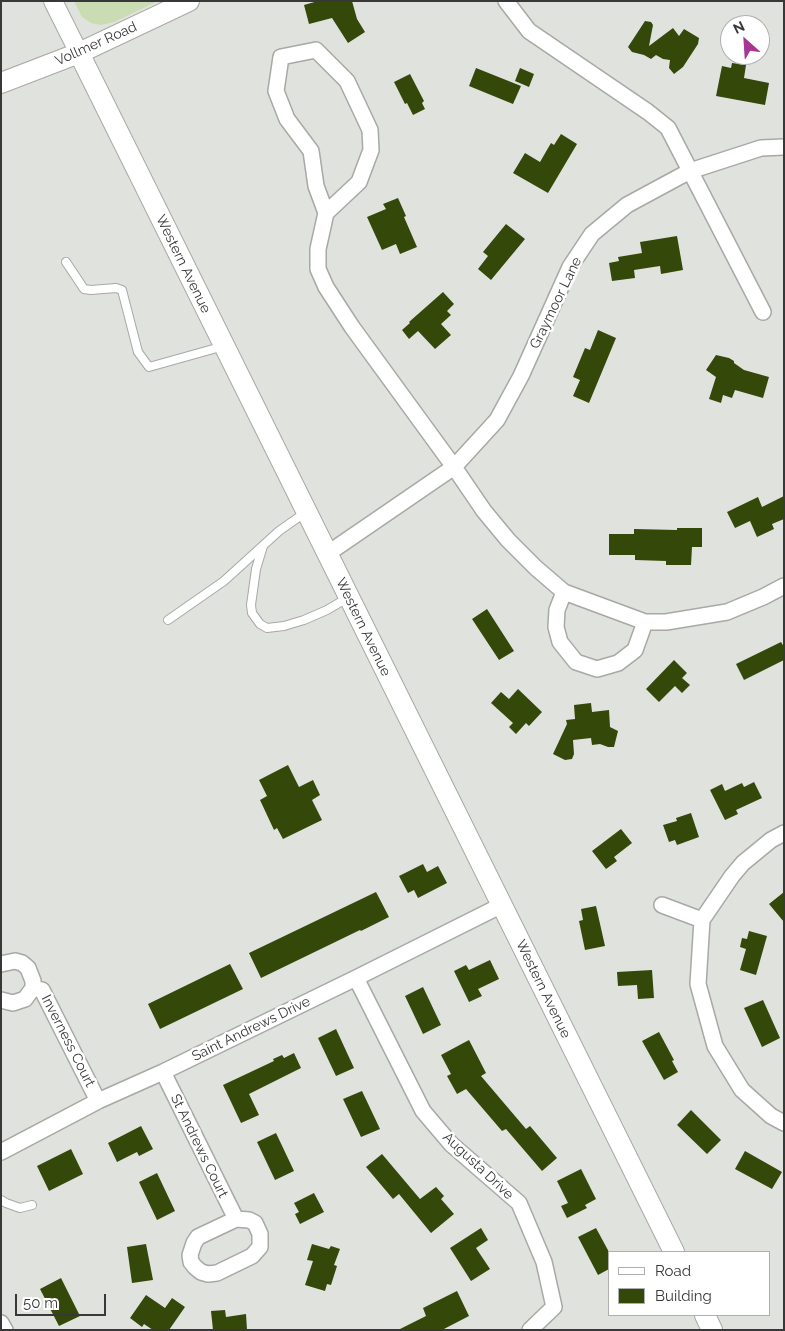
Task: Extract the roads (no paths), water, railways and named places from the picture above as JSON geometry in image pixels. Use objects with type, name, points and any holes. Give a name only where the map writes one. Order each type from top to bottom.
[{"type":"main road","name":"Vollmer Road","points":[[1,83],[78,53],[189,1]]},
{"type":"main road","name":"Western Avenue","points":[[78,53],[674,1251]]},
{"type":"main road","points":[[705,1316],[712,1330]]},
{"type":"street","name":"Western Avenue","points":[[53,1],[78,53]]},
{"type":"street","points":[[506,1],[529,31],[648,112],[668,128],[763,312]]},
{"type":"street","points":[[326,213],[359,182],[371,150],[370,130],[347,81],[316,50],[281,57],[276,91],[286,119],[311,151],[316,186],[326,213],[318,249],[318,269],[326,287],[352,327],[484,511],[508,540],[564,592],[646,622],[694,619],[727,612],[763,598],[784,586]]},
{"type":"street","name":"Graymoor Lane","points":[[327,554],[454,467],[498,420],[521,376],[570,268],[592,234],[627,205],[690,171],[761,148],[784,147]]},
{"type":"street","points":[[564,592],[557,610],[556,627],[560,642],[576,662],[597,669],[618,663],[635,650],[646,622]]},
{"type":"street","points":[[784,833],[771,840],[743,863],[702,920],[698,984],[715,1046],[742,1090],[771,1116],[784,1123]]},
{"type":"street","name":"Saint Andrews Drive","points":[[1,1152],[98,1101],[163,1072],[502,905]]},
{"type":"street","points":[[662,906],[702,920]]},
{"type":"street","name":"Inverness Court","points":[[1,964],[15,961],[28,968],[33,981],[33,988],[25,999],[20,1002],[13,1003],[1,1000]]},
{"type":"street","name":"Augusta Drive","points":[[356,978],[423,1111],[451,1144],[519,1203],[544,1262],[554,1308],[530,1330]]},
{"type":"street","name":"Inverness Court","points":[[33,988],[42,990],[98,1101]]},
{"type":"street","name":"St Andrews Court","points":[[163,1072],[236,1219]]},
{"type":"street","points":[[236,1219],[249,1220],[254,1223],[260,1234],[260,1247],[252,1256],[217,1273],[208,1274],[201,1272],[191,1262],[190,1255],[194,1243],[198,1238],[236,1219]]},
{"type":"street","points":[[1,1323],[5,1330]]},
{"type":"lane","points":[[66,262],[84,289],[116,288],[122,290],[138,352],[148,367],[224,346]]},
{"type":"lane","points":[[168,620],[224,582],[279,531],[306,512]]},
{"type":"lane","points":[[263,546],[256,569],[251,605],[252,613],[260,624],[267,628],[304,620],[327,610],[349,597]]},
{"type":"lane","points":[[1,1200],[20,1208],[32,1205]]}]
